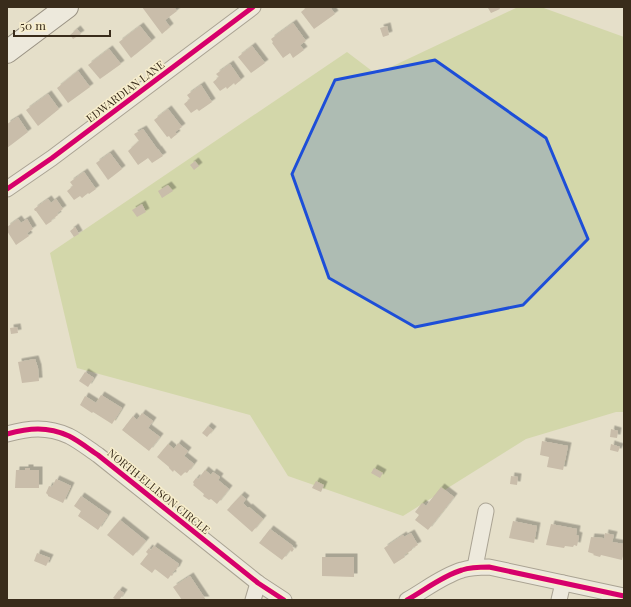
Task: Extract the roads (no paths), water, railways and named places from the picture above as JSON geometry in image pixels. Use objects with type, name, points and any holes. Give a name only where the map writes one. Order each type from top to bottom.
[{"type":"main road","points":[[7,52],[67,7]]},
{"type":"street","name":"EDWARDIAN LANE","points":[[7,189],[52,158],[253,7]]},
{"type":"street","name":"NORTH ELLISON CIRCLE","points":[[7,434],[24,430],[40,429],[55,431],[70,436],[98,455],[258,583],[284,600]]},
{"type":"street","points":[[475,567],[486,511]]},
{"type":"street","points":[[407,600],[449,575],[461,570],[475,567],[489,567],[624,596]]},
{"type":"street","points":[[253,600],[258,583]]},
{"type":"street","points":[[559,600],[563,583]]}]
